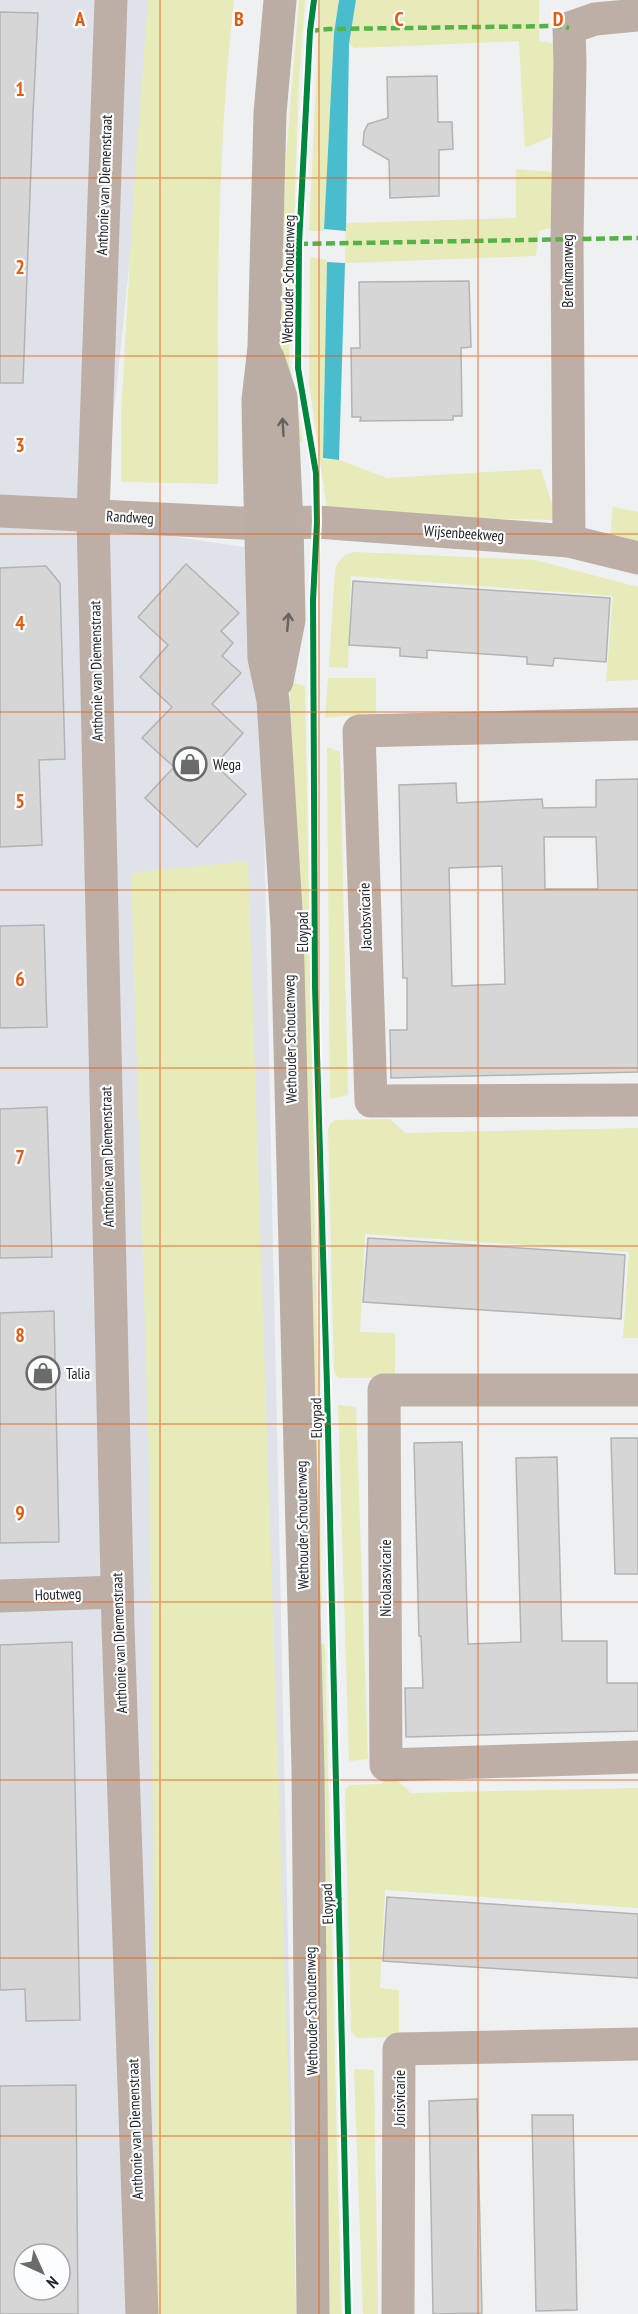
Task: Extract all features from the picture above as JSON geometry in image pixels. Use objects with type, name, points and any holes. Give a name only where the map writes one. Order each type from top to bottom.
[{"type":"street","name":"Anthonie van Diemenstraat","points":[[111,0],[93,515],[117,1592],[142,2314]]},
{"type":"street","name":"Wethouder Schoutenweg","points":[[280,0],[270,113],[264,347],[258,400],[274,524],[264,658],[273,700],[288,926],[308,1770],[313,2314]]},
{"type":"street","name":"Brenkmanweg","points":[[569,541],[567,251],[569,28],[595,19],[638,15]]},
{"type":"street","name":"Randweg","points":[[0,511],[274,524]]},
{"type":"street","name":"Wijsenbeekweg","points":[[274,524],[316,522],[569,541],[638,558]]},
{"type":"street","name":"Jacobsvicarie","points":[[638,724],[359,731],[371,1101],[638,1100]]},
{"type":"street","name":"Nicolaasvicarie","points":[[638,1390],[384,1390],[386,1765],[638,1757]]},
{"type":"street","name":"Houtweg","points":[[0,1596],[117,1592]]},
{"type":"street","name":"Jorisvicarie","points":[[398,2314],[399,2049],[638,2044]]},
{"type":"shaded area","points":[[0,0],[157,0],[102,526],[258,549],[296,2314],[0,2314]]},
{"type":"green space","points":[[148,0],[234,0],[224,111],[221,185],[218,484],[121,482],[121,416]]},
{"type":"green space","points":[[299,0],[305,0],[299,79],[289,361],[303,441],[295,444],[278,363],[286,158]]},
{"type":"green space","points":[[320,0],[339,0],[334,33],[324,231],[309,231]]},
{"type":"green space","points":[[356,0],[539,0],[539,41],[558,44],[551,137],[525,148],[519,41],[354,48],[349,44]]},
{"type":"green space","points":[[516,169],[551,172],[555,227],[539,231],[536,256],[345,263],[346,223],[516,218]]},
{"type":"green space","points":[[310,257],[327,260],[323,459],[339,460],[387,478],[541,469],[557,520],[392,517],[327,509],[309,383]]},
{"type":"green space","points":[[613,507],[638,512],[638,545],[610,538]]},
{"type":"green space","points":[[355,552],[535,560],[638,587],[638,680],[606,681],[613,596],[351,576],[348,668],[329,667],[335,570],[342,558]]},
{"type":"green space","points":[[328,678],[376,678],[376,713],[325,718]]},
{"type":"green space","points":[[290,682],[305,686],[322,1609],[313,1608]]},
{"type":"green space","points":[[327,747],[340,752],[348,1095],[330,1099]]},
{"type":"green space","points":[[248,861],[296,2314],[157,2314],[150,1488],[131,873]]},
{"type":"green space","points":[[390,1119],[405,1133],[638,1128],[638,1338],[623,1338],[629,1252],[365,1234],[360,1332],[395,1333],[395,1378],[338,1378],[334,1371],[328,1130],[330,1124],[335,1120]]},
{"type":"green space","points":[[338,1405],[356,1407],[368,1759],[349,1761]]},
{"type":"green space","points":[[314,1640],[325,1645],[341,2314],[327,2314]]},
{"type":"green space","points":[[395,1778],[411,1793],[638,1788],[638,1908],[385,1890],[380,1988],[399,1990],[399,2037],[357,2038],[351,2031],[345,1790],[350,1785],[380,1784]]},
{"type":"green space","points":[[354,2069],[374,2070],[378,2314],[363,2314]]},
{"type":"water","points":[[339,0],[356,0],[349,44],[346,231],[324,229],[334,33]]},
{"type":"water","points":[[327,262],[345,263],[339,460],[323,458]]},
{"type":"building","points":[[0,12],[38,13],[23,383],[0,383]]},
{"type":"building","points":[[437,76],[438,122],[452,122],[453,149],[439,150],[439,196],[390,198],[389,160],[363,145],[364,132],[368,124],[388,118],[387,77]]},
{"type":"building","points":[[469,281],[471,347],[461,348],[462,416],[453,416],[453,420],[360,421],[361,417],[352,417],[351,348],[360,348],[359,282]]},
{"type":"building","points":[[186,564],[239,613],[221,631],[233,643],[222,656],[241,673],[212,704],[243,733],[215,765],[246,794],[197,847],[145,798],[174,767],[142,738],[172,707],[140,677],[168,645],[138,617]]},
{"type":"building","points":[[46,566],[60,583],[65,759],[39,760],[42,845],[0,847],[0,568]]},
{"type":"building","points":[[353,581],[610,598],[606,662],[554,658],[553,666],[527,664],[527,657],[427,650],[427,658],[400,656],[400,648],[349,645]]},
{"type":"building","points":[[638,779],[638,1072],[391,1078],[390,1030],[407,1030],[407,978],[403,978],[399,785],[456,783],[457,803],[542,799],[543,808],[596,807],[596,780]],"holes":[[[544,837],[596,837],[598,889],[545,889]],[[502,866],[505,984],[452,986],[449,868]]]},
{"type":"building","points":[[44,925],[47,1027],[0,1028],[0,926]]},
{"type":"building","points":[[47,1107],[52,1257],[0,1258],[0,1109]]},
{"type":"building","points":[[368,1238],[625,1255],[621,1319],[363,1302]]},
{"type":"building","points":[[54,1311],[59,1542],[0,1543],[0,1313]]},
{"type":"building","points":[[611,1438],[638,1438],[638,1574],[615,1574]]},
{"type":"building","points":[[462,1442],[468,1644],[521,1642],[516,1458],[557,1457],[562,1641],[607,1641],[607,1683],[638,1683],[638,1731],[406,1737],[405,1688],[423,1688],[421,1636],[419,1636],[414,1443]]},
{"type":"building","points":[[72,1642],[80,2020],[26,2021],[25,1989],[0,1990],[0,1645]]},
{"type":"building","points":[[387,1897],[638,1914],[638,1978],[383,1961]]},
{"type":"building","points":[[76,2085],[78,2314],[0,2314],[0,2086]]},
{"type":"building","points":[[477,2099],[482,2313],[433,2314],[429,2101]]},
{"type":"building","points":[[532,2115],[573,2115],[577,2310],[536,2311]]},
{"type":"marked path","points":[[310,31],[557,26],[569,28]]},
{"type":"marked path","points":[[299,244],[638,238]]},
{"type":"cycle path","name":"Eloypad","points":[[314,0],[310,31],[299,244],[298,368],[316,473],[317,522],[313,600],[315,987],[327,1386],[348,2314]]},
{"type":"place","name":"Wega","points":[[190,764]]},
{"type":"place","name":"Talia","points":[[43,1373]]}]
